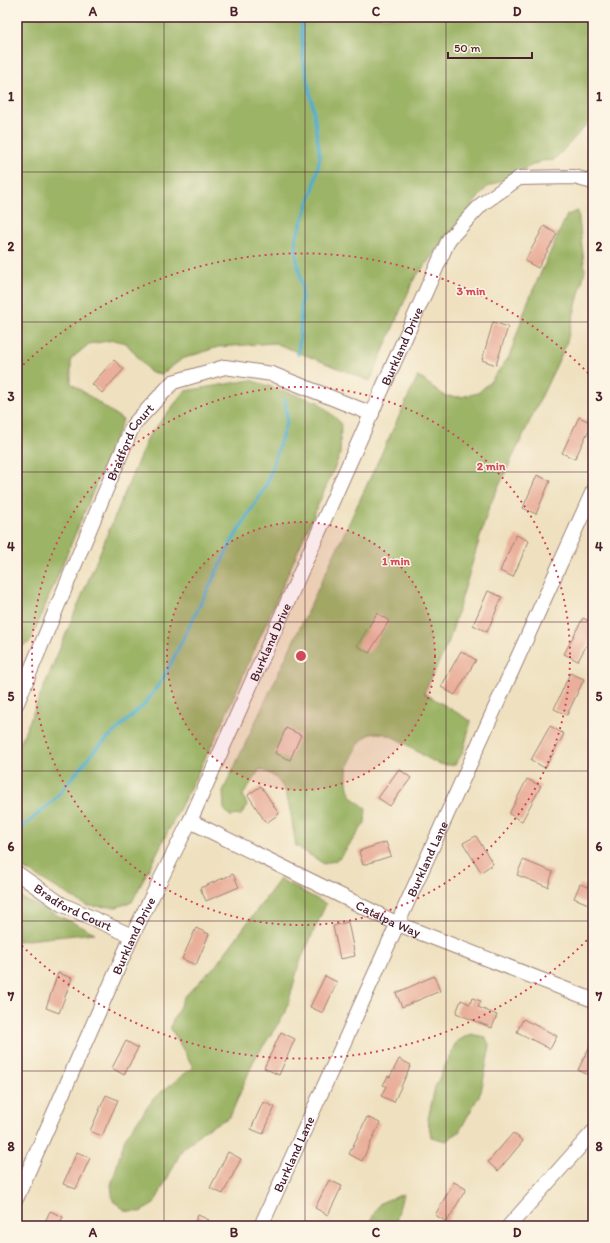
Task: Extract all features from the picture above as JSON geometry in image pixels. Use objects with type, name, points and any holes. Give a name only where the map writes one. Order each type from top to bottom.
[{"type":"street","name":"Burkland Drive","points":[[17,1197],[21,1176],[132,936],[190,821],[449,239],[482,204],[519,178],[574,177],[593,182]]},
{"type":"street","name":"Bradford Court","points":[[17,703],[133,425],[173,382],[225,367],[272,374],[372,414]]},
{"type":"street","name":"Burkland Lane","points":[[261,1226],[593,491]]},
{"type":"street","name":"Catalpa Way","points":[[190,821],[398,924],[593,1000]]},
{"type":"street","name":"Bradford Court","points":[[17,873],[61,904],[132,936]]},
{"type":"street","points":[[509,1226],[593,1132]]},
{"type":"green space","points":[[17,17],[593,17],[593,118],[554,160],[541,161],[486,188],[414,279],[370,381],[275,343],[218,347],[182,359],[162,374],[150,372],[126,343],[114,340],[89,344],[71,359],[71,383],[123,420],[30,642],[19,648],[17,646]]},
{"type":"green space","points":[[578,211],[585,271],[566,345],[489,507],[449,641],[424,693],[471,721],[463,752],[455,765],[443,765],[429,759],[395,738],[384,734],[373,734],[363,739],[355,751],[348,768],[347,785],[352,797],[366,808],[365,823],[339,859],[324,864],[296,846],[291,813],[286,795],[280,783],[271,774],[260,769],[243,795],[247,805],[241,815],[230,816],[224,809],[223,791],[418,376],[445,396],[461,397],[478,393],[490,382],[509,357],[528,301],[567,215]]},
{"type":"green space","points":[[250,380],[318,402],[341,423],[340,455],[218,733],[132,902],[117,907],[87,906],[18,865],[17,751],[148,437],[185,391]]},
{"type":"green space","points":[[280,879],[326,904],[299,964],[286,1012],[254,1060],[230,1117],[204,1130],[182,1150],[154,1204],[140,1212],[126,1211],[113,1201],[111,1185],[125,1138],[154,1098],[193,1067],[170,1027],[184,997],[216,965]]},
{"type":"green space","points":[[17,891],[23,899],[95,933],[17,941]]},
{"type":"green space","points":[[470,1034],[485,1037],[490,1046],[481,1092],[459,1132],[446,1141],[431,1137],[428,1119],[435,1087],[456,1042]]},
{"type":"green space","points":[[403,1194],[395,1226],[367,1226],[380,1203]]},
{"type":"building","points":[[544,226],[557,234],[538,268],[525,261]]},
{"type":"building","points":[[493,322],[508,327],[496,365],[482,360]]},
{"type":"building","points":[[114,360],[124,369],[102,393],[92,384]]},
{"type":"building","points":[[579,417],[592,423],[575,459],[562,453]]},
{"type":"building","points":[[537,475],[550,481],[536,514],[523,508]]},
{"type":"building","points":[[516,535],[529,541],[513,577],[500,571]]},
{"type":"building","points":[[488,591],[502,597],[487,632],[473,625]]},
{"type":"building","points":[[377,613],[389,621],[369,653],[357,646]]},
{"type":"building","points":[[583,618],[593,623],[593,633],[578,661],[564,654]]},
{"type":"building","points":[[461,651],[476,660],[455,695],[441,687]]},
{"type":"building","points":[[570,673],[584,679],[567,715],[554,709]]},
{"type":"building","points":[[550,726],[564,734],[545,768],[531,760]]},
{"type":"building","points":[[286,728],[301,735],[290,760],[275,753]]},
{"type":"building","points":[[399,769],[411,778],[390,806],[378,798]]},
{"type":"building","points":[[527,779],[541,786],[522,821],[509,814]]},
{"type":"building","points":[[261,786],[279,814],[266,823],[248,795]]},
{"type":"building","points":[[476,836],[493,864],[481,872],[463,843]]},
{"type":"building","points":[[386,842],[391,856],[363,865],[359,851]]},
{"type":"building","points":[[523,860],[553,872],[548,887],[517,875]]},
{"type":"building","points":[[233,874],[239,887],[206,901],[200,888]]},
{"type":"building","points":[[580,884],[593,889],[593,906],[574,898]]},
{"type":"building","points":[[348,922],[355,956],[340,959],[333,926]]},
{"type":"building","points":[[196,928],[209,934],[196,965],[182,959]]},
{"type":"building","points":[[58,973],[72,978],[59,1013],[46,1008]]},
{"type":"building","points":[[325,976],[337,982],[323,1013],[310,1007]]},
{"type":"building","points":[[434,976],[440,991],[402,1007],[396,993]]},
{"type":"building","points":[[472,998],[481,1001],[478,1007],[497,1015],[492,1028],[456,1013],[461,1000],[470,1004]]},
{"type":"building","points":[[523,1019],[557,1036],[550,1049],[517,1032]]},
{"type":"building","points":[[281,1032],[295,1039],[279,1075],[264,1068]]},
{"type":"building","points":[[593,1040],[593,1077],[578,1070]]},
{"type":"building","points":[[126,1041],[138,1048],[124,1075],[112,1068]]},
{"type":"building","points":[[399,1059],[411,1065],[394,1102],[381,1096],[386,1086],[383,1085],[388,1076],[390,1077]]},
{"type":"building","points":[[106,1095],[118,1100],[102,1136],[90,1131]]},
{"type":"building","points":[[263,1102],[275,1107],[263,1134],[251,1129]]},
{"type":"building","points":[[367,1117],[380,1123],[362,1161],[349,1154]]},
{"type":"building","points":[[513,1133],[523,1141],[498,1171],[488,1162]]},
{"type":"building","points":[[77,1152],[90,1158],[76,1189],[63,1184]]},
{"type":"building","points":[[228,1152],[241,1159],[223,1194],[210,1188]]},
{"type":"building","points":[[329,1180],[342,1186],[328,1215],[315,1208]]},
{"type":"building","points":[[454,1182],[466,1189],[447,1222],[435,1215]]},
{"type":"building","points":[[50,1211],[63,1217],[58,1226],[43,1226]]},
{"type":"building","points":[[198,1215],[209,1220],[206,1226],[193,1226]]},
{"type":"waterway","points":[[298,354],[302,287],[296,254],[296,238],[313,190],[320,157],[313,107],[303,58],[301,17]]},
{"type":"waterway","points":[[17,832],[53,801],[96,749],[145,704],[164,677],[232,541],[267,484],[287,420],[285,399]]}]
